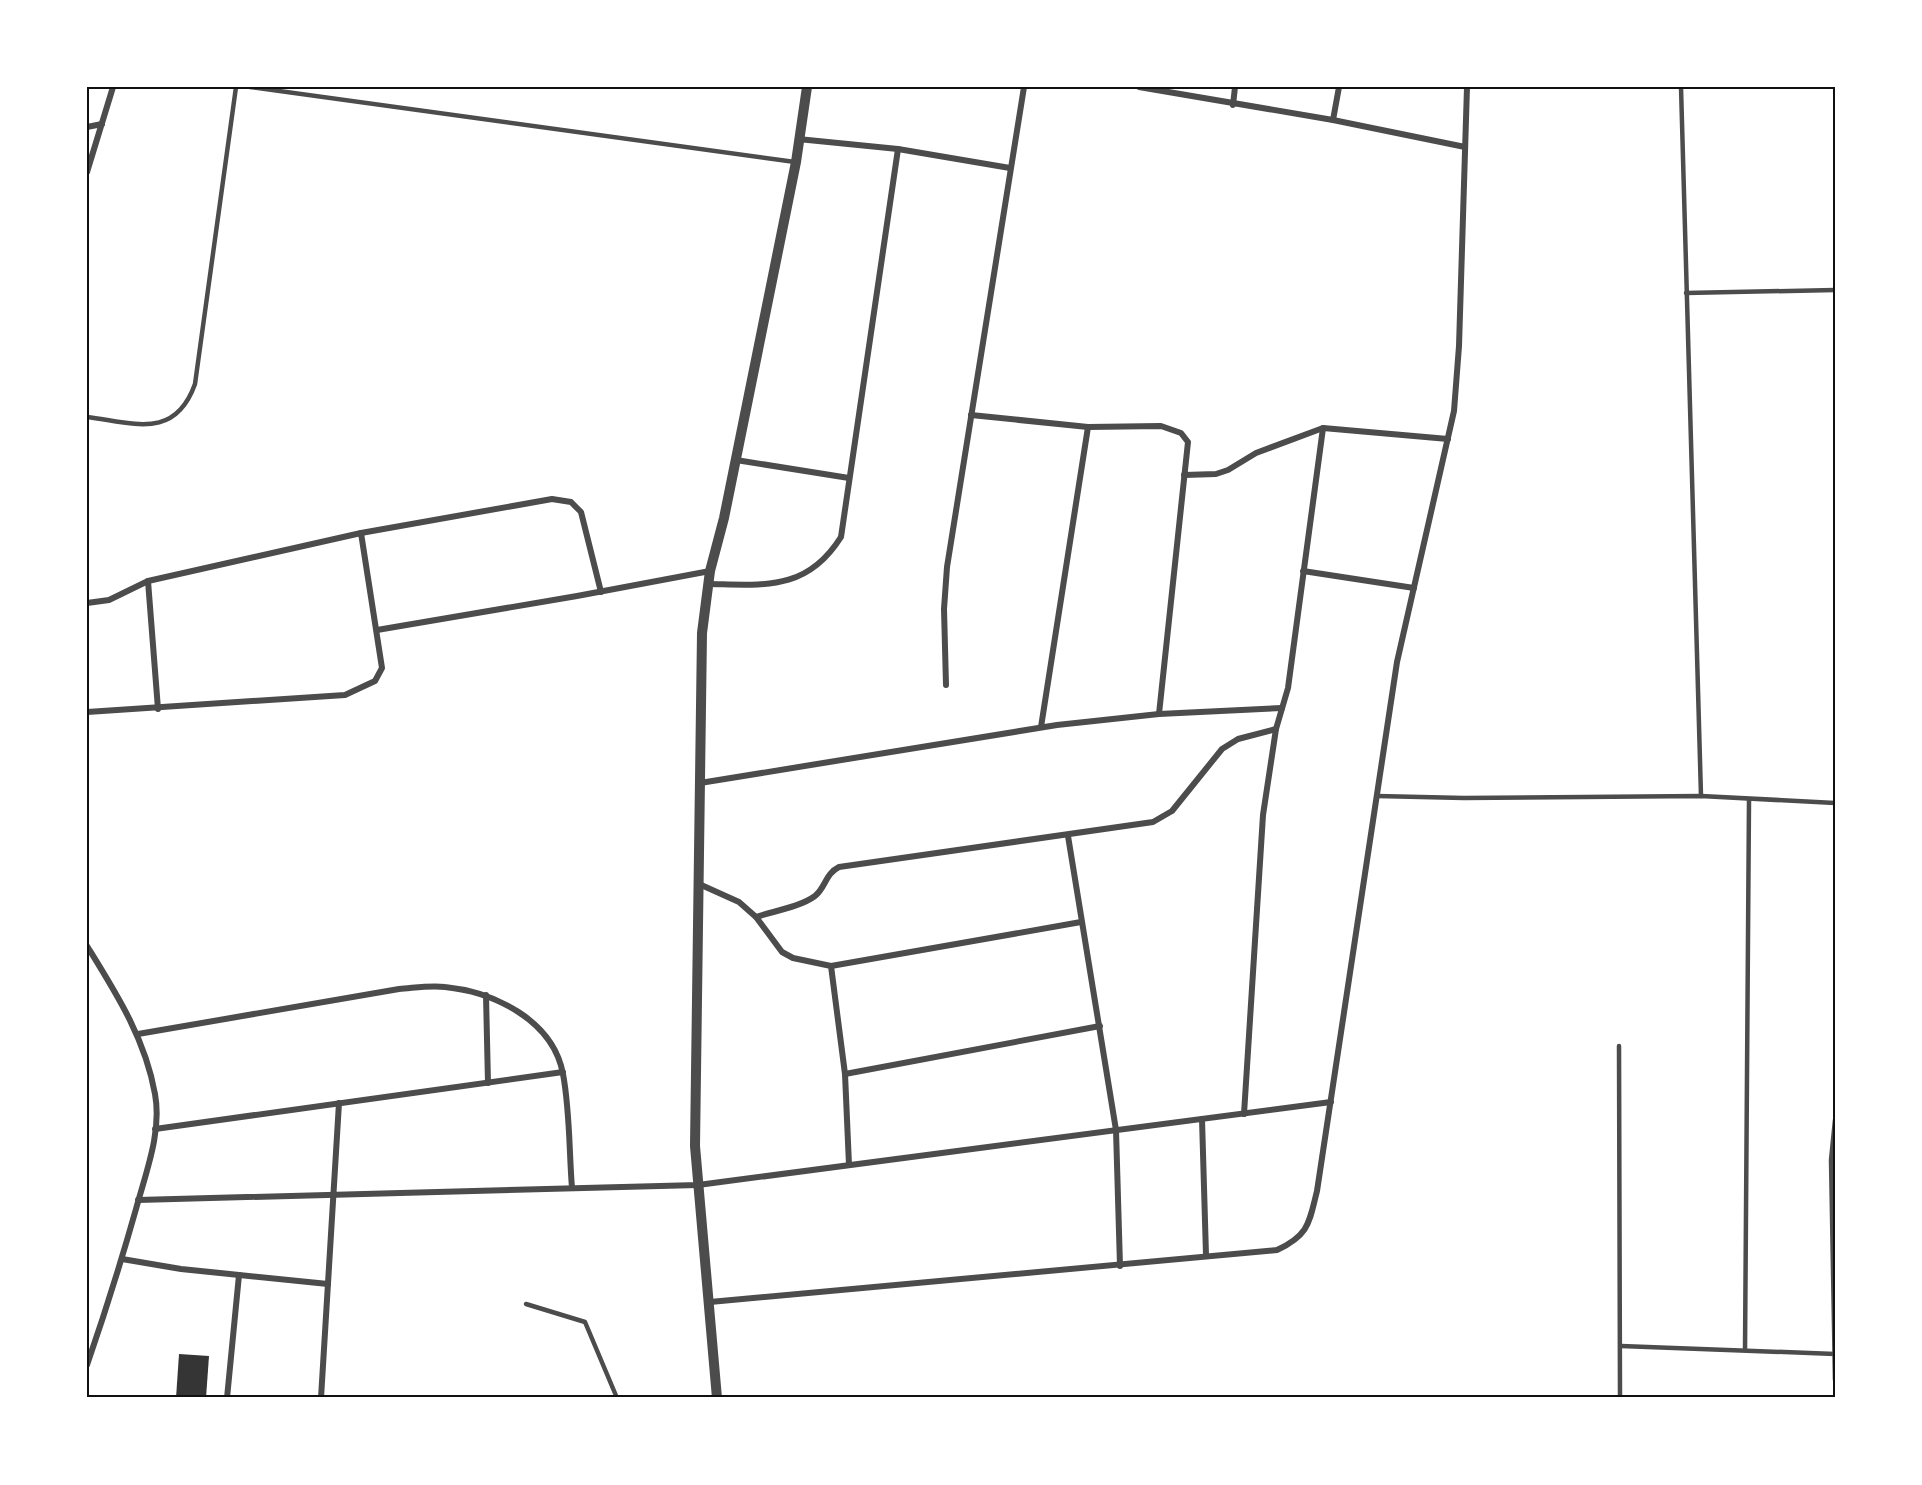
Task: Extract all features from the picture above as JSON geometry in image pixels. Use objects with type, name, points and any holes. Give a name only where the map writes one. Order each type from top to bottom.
[{"type":"street","points":[[87,172],[113,87]]},
{"type":"street","points":[[717,1398],[695,1146],[702,633],[710,571],[736,460],[796,162],[807,87]]},
{"type":"street","points":[[946,685],[944,609],[947,567],[1024,87]]},
{"type":"street","points":[[1139,87],[1233,105],[1333,120],[1465,147]]},
{"type":"street","points":[[1233,105],[1235,87]]},
{"type":"street","points":[[1333,120],[1339,87]]},
{"type":"street","points":[[710,1302],[1277,1250],[1293,1243],[1308,1229],[1317,1191],[1397,662],[1454,411],[1459,346],[1467,87]]},
{"type":"street","points":[[87,127],[102,124]]},
{"type":"street","points":[[798,139],[898,149],[1010,168]]},
{"type":"street","points":[[709,584],[768,585],[817,568],[829,556],[841,537],[898,149]]},
{"type":"street","points":[[970,415],[1088,427],[1171,428],[1181,432],[1188,442],[1159,714]]},
{"type":"street","points":[[1041,727],[1088,427]]},
{"type":"street","points":[[1184,474],[1216,474],[1228,470],[1256,453],[1323,428],[1448,438]]},
{"type":"street","points":[[1244,1114],[1263,815],[1276,729],[1288,688],[1323,428]]},
{"type":"street","points":[[736,460],[849,478]]},
{"type":"street","points":[[87,603],[109,600],[148,581],[361,533],[552,499],[571,502],[581,512],[601,592]]},
{"type":"street","points":[[87,712],[345,695],[375,681],[382,668],[361,533]]},
{"type":"street","points":[[377,630],[710,571]]},
{"type":"street","points":[[1303,571],[1414,588]]},
{"type":"street","points":[[148,581],[158,709]]},
{"type":"street","points":[[700,783],[1041,727],[1159,714],[1282,708]]},
{"type":"street","points":[[756,917],[809,900],[822,889],[831,871],[838,867],[1068,836],[1153,822],[1172,812],[1222,748],[1238,739],[1276,729]]},
{"type":"street","points":[[1068,836],[1116,1130],[1120,1266]]},
{"type":"street","points":[[699,884],[730,896],[756,917],[782,952],[793,958],[831,966],[1081,922]]},
{"type":"street","points":[[87,946],[138,1034],[156,1095],[155,1141],[122,1259],[87,1365]]},
{"type":"street","points":[[831,966],[845,1074],[849,1165]]},
{"type":"street","points":[[138,1034],[399,989],[442,986],[486,995],[519,1011],[540,1030],[554,1048],[563,1072],[572,1188]]},
{"type":"street","points":[[486,995],[488,1083]]},
{"type":"street","points":[[845,1074],[1100,1026]]},
{"type":"street","points":[[155,1129],[563,1072]]},
{"type":"street","points":[[138,1200],[698,1185],[1330,1102]]},
{"type":"street","points":[[321,1398],[339,1103]]},
{"type":"street","points":[[1202,1119],[1206,1255]]},
{"type":"street","points":[[122,1259],[328,1284]]},
{"type":"street","points":[[227,1398],[239,1275]]},
{"type":"lane","points":[[87,417],[146,424],[174,419],[188,405],[195,384],[236,87]]},
{"type":"lane","points":[[250,87],[796,162]]},
{"type":"lane","points":[[1682,87],[1701,796]]},
{"type":"lane","points":[[1686,293],[1835,290]]},
{"type":"lane","points":[[1377,796],[1464,798],[1701,796],[1835,803]]},
{"type":"lane","points":[[1745,1350],[1749,800]]},
{"type":"lane","points":[[1619,1046],[1620,1398]]},
{"type":"lane","points":[[1835,1120],[1832,1160],[1835,1380]]},
{"type":"lane","points":[[525,1304],[585,1322],[617,1398]]},
{"type":"lane","points":[[1621,1346],[1835,1354]]},
{"type":"building","points":[[179,1354],[209,1356],[206,1398],[176,1398]]}]
